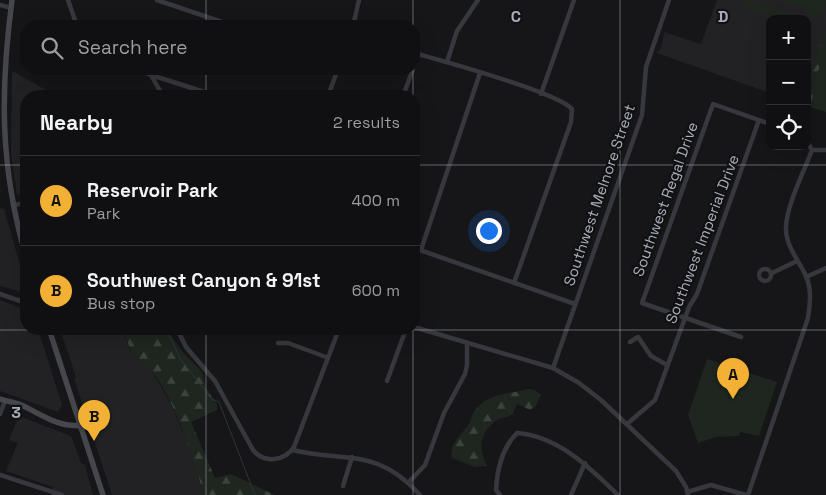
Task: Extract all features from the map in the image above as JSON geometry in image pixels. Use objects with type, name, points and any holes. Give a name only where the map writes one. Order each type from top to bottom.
[{"type":"main road","points":[[12,0],[4,62],[1,110],[6,164],[20,233]]},
{"type":"main road","points":[[51,335],[103,495]]},
{"type":"main road","points":[[3,400],[20,405],[27,410],[72,427],[81,425]]},
{"type":"street","points":[[68,0],[74,20]]},
{"type":"street","points":[[157,0],[216,20]]},
{"type":"street","points":[[354,20],[359,0]]},
{"type":"street","points":[[447,62],[457,31],[478,0]]},
{"type":"street","points":[[541,94],[574,0]]},
{"type":"street","name":"Southwest Melnore Street","points":[[553,368],[642,115],[646,68],[669,0]]},
{"type":"street","points":[[0,6],[11,8]]},
{"type":"street","points":[[420,55],[567,103],[572,109],[571,122],[514,282]]},
{"type":"street","points":[[480,73],[422,250],[575,304]]},
{"type":"street","points":[[151,75],[160,90]]},
{"type":"street","points":[[151,75],[198,90]]},
{"type":"street","points":[[330,90],[336,75]]},
{"type":"street","points":[[406,90],[411,75]]},
{"type":"street","name":"Southwest Regal Drive","points":[[685,319],[642,303],[713,104],[759,120]]},
{"type":"street","points":[[759,120],[766,123]]},
{"type":"street","name":"Southwest Imperial Drive","points":[[627,424],[655,400],[685,319],[697,294],[759,120]]},
{"type":"street","points":[[420,329],[553,368],[579,383],[627,424],[676,471],[687,493],[711,485],[747,495],[808,318],[811,299],[806,277],[797,261],[786,228],[788,215],[812,150],[826,150]]},
{"type":"street","points":[[13,205],[20,204]]},
{"type":"street","points":[[772,273],[797,261]]},
{"type":"street","points":[[806,277],[826,268]]},
{"type":"street","points":[[0,294],[20,301]]},
{"type":"street","points":[[685,319],[741,337]]},
{"type":"street","points":[[180,335],[186,347],[215,381],[256,454],[273,459],[282,458],[292,450],[326,357],[336,335]]},
{"type":"street","points":[[386,381],[404,335]]},
{"type":"street","points":[[630,342],[638,337],[651,356],[667,365]]},
{"type":"street","points":[[278,343],[288,343],[326,357]]},
{"type":"street","points":[[409,482],[425,466],[444,413],[465,374],[467,343]]},
{"type":"street","points":[[0,414],[3,400]]},
{"type":"street","points":[[500,495],[496,490],[497,472],[510,440],[516,433],[530,434],[575,456],[585,463],[618,495]]},
{"type":"street","points":[[292,450],[374,461],[388,467],[409,482],[420,495]]},
{"type":"street","points":[[343,486],[352,457]]},
{"type":"street","points":[[571,495],[585,463]]},
{"type":"street","points":[[0,475],[47,493],[62,495]]},
{"type":"shaded area","points":[[717,0],[826,0],[826,48],[811,92],[811,15],[766,15],[766,92],[657,53],[662,46],[664,32],[701,44]]},
{"type":"shaded area","points":[[12,71],[46,90],[20,90],[20,194],[17,195],[11,153]]},
{"type":"shaded area","points":[[0,208],[4,209],[20,265],[20,292],[0,286]]},
{"type":"shaded area","points":[[0,300],[20,308],[20,335],[40,335],[62,405],[58,412],[0,391]]},
{"type":"shaded area","points":[[62,335],[124,335],[133,357],[147,363],[170,402],[194,458],[204,495],[112,495],[74,378],[76,377]]},
{"type":"shaded area","points":[[19,416],[71,436],[81,463],[85,465],[93,495],[51,495],[53,487],[6,471],[18,443],[9,440]]},
{"type":"green space","points":[[745,0],[752,0],[798,15],[770,15],[743,6]]},
{"type":"green space","points":[[780,0],[826,0],[824,13],[818,18],[802,12],[804,8]]},
{"type":"green space","points":[[826,33],[826,93],[813,73],[814,62]]},
{"type":"green space","points":[[826,48],[826,112],[811,107],[811,92]]},
{"type":"green space","points":[[125,335],[171,335],[180,349],[202,372],[206,388],[217,404],[217,410],[191,422],[215,478],[231,474],[275,495],[204,495],[178,417],[156,377],[145,364],[133,357]]},
{"type":"green space","points":[[707,359],[777,382],[759,436],[740,432],[739,436],[716,437],[698,443],[688,415]]},
{"type":"green space","points":[[529,389],[535,390],[540,395],[536,406],[530,410],[517,404],[513,414],[496,420],[485,433],[481,449],[487,466],[475,467],[452,458],[451,454],[455,442],[468,426],[475,410],[481,404],[500,395]]},
{"type":"waterway","points":[[169,335],[181,360],[212,399],[219,402],[255,495]]},
{"type":"place","name":"Reservoir Park","points":[[733,399]]},
{"type":"place","name":"Southwest Canyon & 91st","points":[[94,441]]}]
